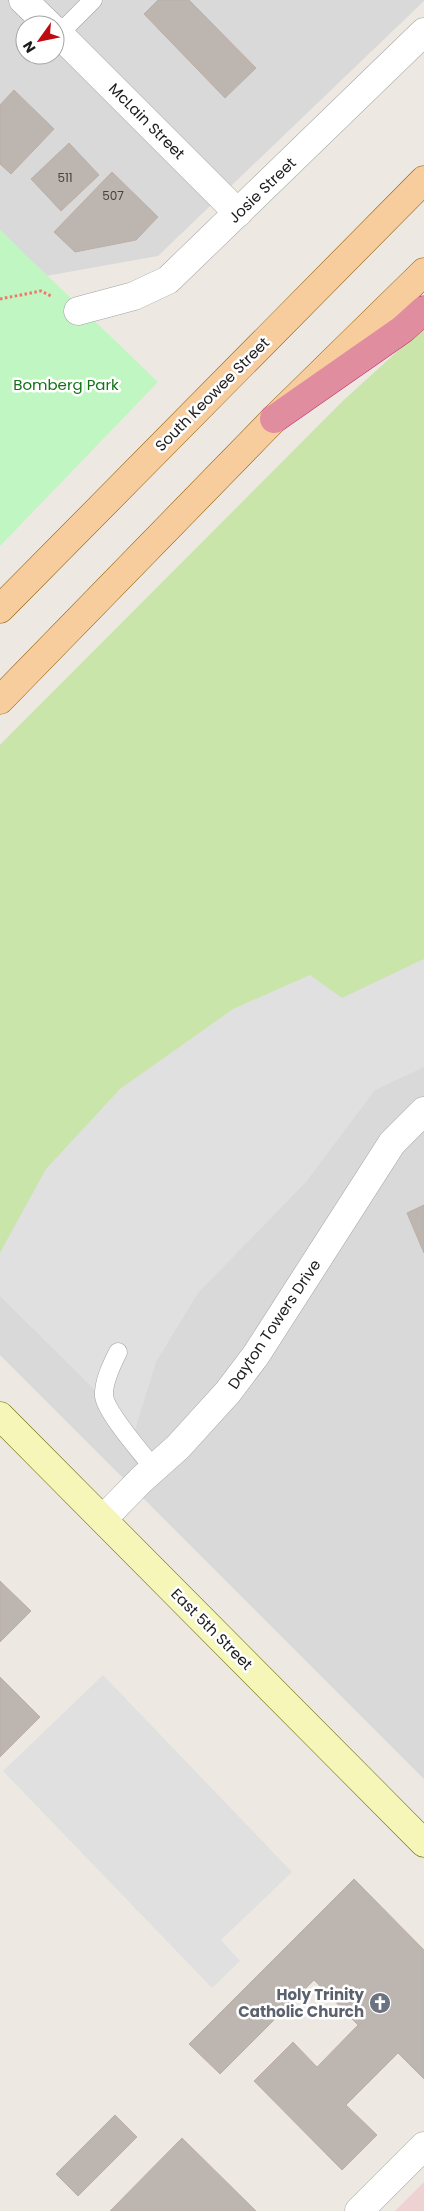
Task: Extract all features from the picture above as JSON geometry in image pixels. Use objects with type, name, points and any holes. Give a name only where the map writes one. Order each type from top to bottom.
[{"type":"highway","points":[[274,419],[403,330],[424,310]]},
{"type":"main road","name":"South Keowee Street","points":[[0,608],[424,180]]},
{"type":"main road","points":[[0,700],[274,419],[424,272]]},
{"type":"main road","name":"East 5th Street","points":[[0,1416],[424,1843]]},
{"type":"street","name":"McLain Street","points":[[23,0],[38,15]]},
{"type":"street","name":"Josie Street","points":[[78,311],[134,296],[168,280],[424,32]]},
{"type":"street","name":"McLain Street","points":[[65,41],[238,213]]},
{"type":"street","name":"Dayton Towers Drive","points":[[103,1519],[141,1480],[178,1447],[228,1392],[256,1355],[392,1143],[424,1111]]},
{"type":"street","points":[[360,2211],[424,2146]]},
{"type":"lane","points":[[65,22],[93,0]]},
{"type":"lane","points":[[118,1352],[110,1368],[104,1396],[119,1423],[154,1469]]},
{"type":"path","points":[[0,299],[41,291],[78,311]]},
{"type":"shaded area","points":[[0,0],[424,0],[158,256],[46,276],[0,230]]},
{"type":"shaded area","points":[[424,327],[424,1779],[0,1355],[0,745],[343,401]]},
{"type":"shaded area","points":[[424,959],[424,1067],[375,1090],[306,1182],[198,1293],[156,1362],[135,1430],[0,1296],[0,1253],[46,1169],[120,1089],[233,1009],[310,975],[342,998]]},
{"type":"shaded area","points":[[103,1675],[292,1872],[221,1940],[240,1961],[212,1988],[3,1771]]},
{"type":"shaded area","points":[[424,2182],[424,2211],[395,2211]]},
{"type":"green space","name":"Bomberg Park","points":[[0,230],[158,382],[0,546]]},
{"type":"green space","points":[[424,327],[424,959],[342,998],[46,1169],[0,1253],[0,745],[343,401]]},
{"type":"building","points":[[158,0],[189,0],[256,68],[225,98],[144,14]]},
{"type":"building","points":[[14,90],[54,129],[11,174],[0,164],[0,105]]},
{"type":"building","points":[[69,143],[99,175],[61,211],[31,179]]},
{"type":"building","points":[[112,172],[158,217],[136,240],[75,252],[54,232]]},
{"type":"building","points":[[424,1205],[424,1253],[407,1213]]},
{"type":"building","points":[[0,1581],[31,1611],[0,1642]]},
{"type":"building","points":[[0,1677],[40,1717],[0,1757]]},
{"type":"building","name":"Holy Trinity Catholic Church","points":[[354,1879],[424,1950],[424,2079],[398,2053],[346,2105],[377,2135],[342,2170],[254,2081],[293,2042],[317,2067],[358,2025],[314,1980],[220,2074],[189,2044]]},
{"type":"building","points":[[115,2115],[137,2137],[78,2196],[56,2174]]},
{"type":"building","points":[[182,2138],[256,2211],[110,2211]]},
{"type":"place","name":"Holy Trinity Catholic Church","points":[[380,2003]]}]
